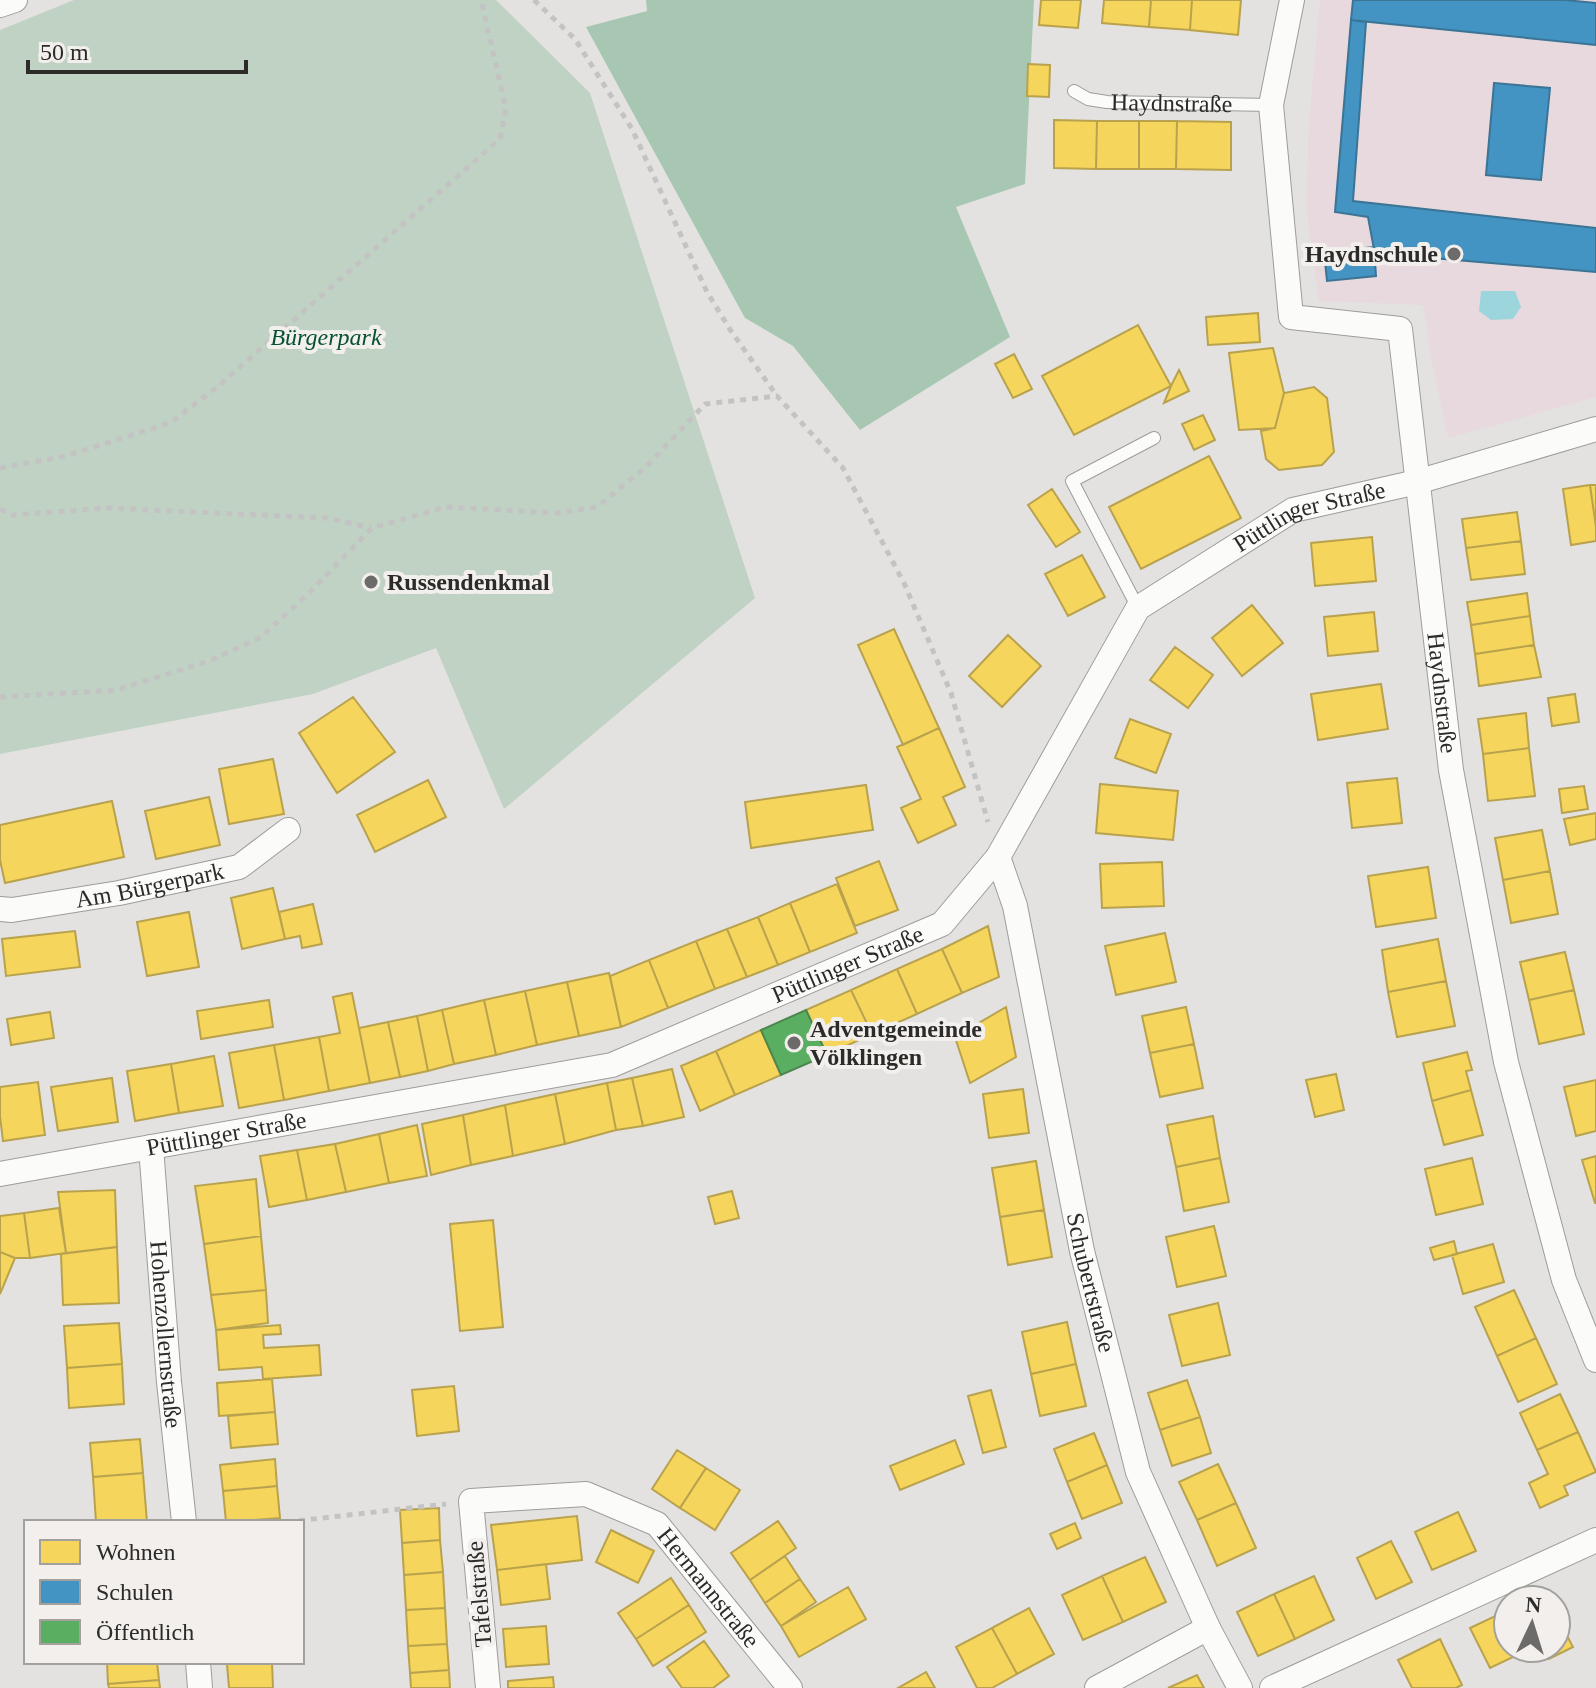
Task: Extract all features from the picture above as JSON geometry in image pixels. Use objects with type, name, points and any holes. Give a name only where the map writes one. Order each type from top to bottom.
[{"type":"street","points":[[0,5],[15,0]]},
{"type":"street","name":"Haydnstraße","points":[[1292,0],[1271,105],[1291,317],[1400,329],[1451,770],[1506,1062],[1564,1280],[1596,1360]]},
{"type":"street","name":"Püttlinger Straße","points":[[0,1174],[612,1065],[942,924],[998,857],[1138,608],[1293,510],[1417,482],[1596,429]]},
{"type":"street","name":"Am Bürgerpark","points":[[0,909],[12,910],[119,893],[239,867],[288,830]]},
{"type":"street","name":"Schubertstraße","points":[[998,857],[1015,906],[1082,1251],[1138,1472],[1208,1628],[1240,1688]]},
{"type":"street","name":"Hohenzollernstraße","points":[[151,1147],[169,1382],[184,1520]]},
{"type":"street","name":"Hermannstraße","points":[[471,1501],[586,1494],[657,1524],[790,1688]]},
{"type":"street","name":"Tafelstraße","points":[[471,1501],[488,1688]]},
{"type":"street","points":[[1272,1688],[1596,1540]]},
{"type":"street","points":[[1097,1688],[1208,1628]]},
{"type":"street","points":[[198,1664],[200,1688]]},
{"type":"lane","name":"Haydnstraße","points":[[1074,91],[1088,99],[1107,102],[1271,105]]},
{"type":"lane","points":[[1138,608],[1072,481],[1154,438]]},
{"type":"path","points":[[0,468],[66,456],[170,423],[216,388],[500,139],[506,109],[481,0]]},
{"type":"path","points":[[534,0],[575,39],[632,129],[707,292],[731,331],[777,396],[843,468],[904,583],[951,693],[998,857]]},
{"type":"path","points":[[0,509],[12,515],[106,508],[327,518],[372,528],[446,507],[557,513],[597,507],[647,466],[705,404],[777,396]]},
{"type":"path","points":[[0,697],[116,690],[209,661],[261,637],[372,528]]},
{"type":"path","points":[[304,1520],[471,1501]]},
{"type":"shaded area","name":"Haydnschule","points":[[1320,0],[1596,0],[1596,397],[1448,438],[1423,305],[1319,301],[1306,207],[1309,123]]},
{"type":"green space","name":"Bürgerpark","points":[[74,0],[496,0],[590,93],[755,598],[504,809],[436,648],[313,694],[0,754],[0,30]]},
{"type":"green space","points":[[646,0],[1034,0],[1025,184],[956,207],[1010,337],[860,430],[793,346],[745,318],[586,27],[647,11]]},
{"type":"water","points":[[1481,291],[1515,291],[1521,307],[1513,319],[1491,320],[1479,311]]},
{"type":"building: Wohnen","points":[[1041,0],[1081,0],[1078,28],[1039,25]]},
{"type":"building: Wohnen","points":[[1104,0],[1151,0],[1149,27],[1102,23]]},
{"type":"building: Wohnen","points":[[1151,0],[1192,0],[1190,30],[1149,27]]},
{"type":"building: Wohnen","points":[[1192,0],[1241,0],[1238,35],[1190,30]]},
{"type":"building: Wohnen","points":[[1028,64],[1050,65],[1049,97],[1027,96]]},
{"type":"building: Wohnen","points":[[1054,120],[1097,121],[1096,169],[1054,168]]},
{"type":"building: Wohnen","points":[[1097,121],[1139,121],[1139,169],[1096,169]]},
{"type":"building: Wohnen","points":[[1139,121],[1177,121],[1176,169],[1139,169]]},
{"type":"building: Wohnen","points":[[1177,121],[1231,122],[1231,170],[1176,169]]},
{"type":"building: Wohnen","points":[[1258,313],[1260,342],[1208,345],[1206,317]]},
{"type":"building: Wohnen","points":[[1138,325],[1171,386],[1074,435],[1042,376]]},
{"type":"building: Wohnen","points":[[1273,348],[1284,393],[1275,428],[1239,430],[1229,353]]},
{"type":"building: Wohnen","points":[[1014,354],[1032,389],[1013,398],[995,364]]},
{"type":"building: Wohnen","points":[[1179,370],[1189,391],[1164,403],[1171,386]]},
{"type":"building: Wohnen","points":[[1314,387],[1327,398],[1334,452],[1322,465],[1279,470],[1266,459],[1261,431],[1275,428],[1284,393]]},
{"type":"building: Wohnen","points":[[1203,415],[1215,440],[1194,450],[1182,424]]},
{"type":"building: Wohnen","points":[[1209,456],[1241,518],[1141,569],[1109,507]]},
{"type":"building: Wohnen","points":[[1590,485],[1596,485],[1596,527]]},
{"type":"building: Wohnen","points":[[1590,485],[1596,541],[1571,545],[1563,489]]},
{"type":"building: Wohnen","points":[[1052,489],[1080,532],[1056,547],[1028,505]]},
{"type":"building: Wohnen","points":[[1517,512],[1521,541],[1466,548],[1462,519]]},
{"type":"building: Wohnen","points":[[1372,537],[1376,581],[1315,586],[1311,543]]},
{"type":"building: Wohnen","points":[[1521,541],[1525,574],[1471,580],[1466,548]]},
{"type":"building: Wohnen","points":[[1082,555],[1105,597],[1068,616],[1045,574]]},
{"type":"building: Wohnen","points":[[1527,593],[1530,616],[1471,625],[1467,602]]},
{"type":"building: Wohnen","points":[[1252,605],[1283,643],[1242,676],[1212,638]]},
{"type":"building: Wohnen","points":[[1374,612],[1378,651],[1328,656],[1324,617]]},
{"type":"building: Wohnen","points":[[1530,616],[1534,645],[1475,654],[1471,625]]},
{"type":"building: Wohnen","points":[[894,629],[939,728],[903,745],[858,645]]},
{"type":"building: Wohnen","points":[[1008,635],[1041,666],[1002,707],[969,676]]},
{"type":"building: Wohnen","points":[[1534,645],[1541,677],[1479,686],[1475,654]]},
{"type":"building: Wohnen","points":[[1175,647],[1213,675],[1188,708],[1150,680]]},
{"type":"building: Wohnen","points":[[1381,684],[1388,729],[1318,740],[1311,694]]},
{"type":"building: Wohnen","points":[[1575,694],[1579,722],[1552,726],[1548,698]]},
{"type":"building: Wohnen","points":[[353,697],[395,752],[337,793],[299,733]]},
{"type":"building: Wohnen","points":[[1526,713],[1529,748],[1483,754],[1478,719]]},
{"type":"building: Wohnen","points":[[1130,719],[1171,734],[1156,773],[1115,758]]},
{"type":"building: Wohnen","points":[[939,728],[965,787],[943,797],[956,825],[918,843],[901,808],[921,799],[897,747]]},
{"type":"building: Wohnen","points":[[1529,748],[1535,796],[1488,801],[1483,754]]},
{"type":"building: Wohnen","points":[[273,759],[284,814],[229,824],[219,769]]},
{"type":"building: Wohnen","points":[[1397,778],[1402,823],[1352,828],[1347,783]]},
{"type":"building: Wohnen","points":[[428,780],[446,817],[375,852],[357,815]]},
{"type":"building: Wohnen","points":[[1100,784],[1178,791],[1173,840],[1096,833]]},
{"type":"building: Wohnen","points":[[866,785],[873,830],[751,848],[745,802]]},
{"type":"building: Wohnen","points":[[1584,786],[1588,809],[1562,813],[1559,789]]},
{"type":"building: Wohnen","points":[[209,797],[220,845],[156,859],[145,811]]},
{"type":"building: Wohnen","points":[[112,801],[124,857],[5,883],[0,860],[0,825]]},
{"type":"building: Wohnen","points":[[1596,813],[1596,839],[1570,845],[1564,819]]},
{"type":"building: Wohnen","points":[[1542,830],[1550,871],[1503,880],[1495,838]]},
{"type":"building: Wohnen","points":[[879,861],[898,910],[855,926],[836,878]]},
{"type":"building: Wohnen","points":[[1162,862],[1164,906],[1102,908],[1100,864]]},
{"type":"building: Wohnen","points":[[1428,867],[1436,918],[1376,927],[1368,876]]},
{"type":"building: Wohnen","points":[[1550,871],[1558,914],[1511,923],[1503,880]]},
{"type":"building: Wohnen","points":[[837,884],[857,933],[810,952],[790,903]]},
{"type":"building: Wohnen","points":[[273,888],[285,939],[242,949],[231,898]]},
{"type":"building: Wohnen","points":[[790,903],[810,952],[778,965],[758,917]]},
{"type":"building: Wohnen","points":[[313,904],[322,944],[302,948],[300,936],[285,939],[279,912]]},
{"type":"building: Wohnen","points":[[189,912],[199,967],[147,976],[137,922]]},
{"type":"building: Wohnen","points":[[758,917],[778,965],[747,977],[727,929]]},
{"type":"building: Wohnen","points":[[988,926],[999,977],[962,993],[942,949]]},
{"type":"building: Wohnen","points":[[727,929],[747,977],[715,989],[696,941]]},
{"type":"building: Wohnen","points":[[75,931],[80,967],[6,976],[2,939]]},
{"type":"building: Wohnen","points":[[1165,933],[1176,982],[1116,995],[1105,946]]},
{"type":"building: Wohnen","points":[[1438,939],[1446,981],[1388,992],[1382,950]]},
{"type":"building: Wohnen","points":[[696,941],[715,989],[668,1008],[649,960]]},
{"type":"building: Wohnen","points":[[942,949],[962,993],[917,1014],[897,969]]},
{"type":"building: Wohnen","points":[[1565,952],[1574,990],[1529,1000],[1520,962]]},
{"type":"building: Wohnen","points":[[649,960],[668,1008],[621,1027],[610,976]]},
{"type":"building: Wohnen","points":[[897,969],[917,1014],[872,1034],[851,990]]},
{"type":"building: Wohnen","points":[[609,973],[621,1027],[579,1036],[567,982]]},
{"type":"building: Wohnen","points":[[1446,981],[1455,1026],[1397,1037],[1388,992]]},
{"type":"building: Wohnen","points":[[567,982],[579,1036],[537,1045],[525,991]]},
{"type":"building: Wohnen","points":[[851,990],[872,1034],[827,1055],[806,1010]]},
{"type":"building: Wohnen","points":[[1574,990],[1584,1034],[1539,1044],[1529,1000]]},
{"type":"building: Wohnen","points":[[525,991],[537,1045],[496,1055],[484,1000]]},
{"type":"building: Wohnen","points":[[352,993],[370,1083],[329,1091],[319,1037],[340,1033],[333,997]]},
{"type":"building: Wohnen","points":[[269,1000],[273,1027],[201,1039],[197,1011]]},
{"type":"building: Wohnen","points":[[484,1000],[496,1055],[454,1064],[442,1010]]},
{"type":"building: Wohnen","points":[[1006,1007],[1016,1057],[970,1083],[955,1037]]},
{"type":"building: Wohnen","points":[[1186,1007],[1194,1044],[1150,1053],[1142,1016]]},
{"type":"building: Wohnen","points":[[442,1010],[454,1064],[428,1071],[417,1016]]},
{"type":"building: Wohnen","points":[[50,1012],[54,1038],[11,1045],[7,1019]]},
{"type":"building: Wohnen","points":[[417,1016],[428,1071],[400,1077],[388,1022]]},
{"type":"building: Wohnen","points":[[388,1022],[400,1077],[370,1083],[359,1028]]},
{"type":"building: Wohnen","points":[[761,1030],[781,1075],[735,1095],[716,1051]]},
{"type":"building: Wohnen","points":[[319,1037],[329,1091],[284,1100],[274,1045]]},
{"type":"building: Wohnen","points":[[1194,1044],[1203,1088],[1160,1097],[1150,1053]]},
{"type":"building: Wohnen","points":[[274,1045],[284,1100],[239,1108],[229,1053]]},
{"type":"building: Wohnen","points":[[716,1051],[735,1095],[700,1111],[681,1066]]},
{"type":"building: Wohnen","points":[[1467,1052],[1472,1070],[1466,1071],[1471,1090],[1432,1101],[1423,1063]]},
{"type":"building: Wohnen","points":[[214,1056],[223,1106],[179,1113],[171,1064]]},
{"type":"building: Wohnen","points":[[171,1064],[179,1113],[135,1121],[127,1071]]},
{"type":"building: Wohnen","points":[[672,1069],[684,1117],[643,1126],[632,1078]]},
{"type":"building: Wohnen","points":[[1336,1074],[1344,1110],[1315,1117],[1306,1080]]},
{"type":"building: Wohnen","points":[[112,1078],[118,1122],[58,1131],[51,1087]]},
{"type":"building: Wohnen","points":[[632,1078],[643,1126],[616,1130],[607,1083]]},
{"type":"building: Wohnen","points":[[1596,1080],[1596,1131],[1576,1136],[1564,1087]]},
{"type":"building: Wohnen","points":[[38,1082],[45,1135],[3,1141],[0,1087]]},
{"type":"building: Wohnen","points":[[607,1083],[616,1130],[565,1144],[555,1094]]},
{"type":"building: Wohnen","points":[[1023,1089],[1029,1133],[989,1138],[983,1094]]},
{"type":"building: Wohnen","points":[[1471,1090],[1483,1135],[1444,1145],[1432,1101]]},
{"type":"building: Wohnen","points":[[555,1094],[565,1144],[513,1156],[505,1105]]},
{"type":"building: Wohnen","points":[[505,1105],[513,1156],[471,1165],[463,1115]]},
{"type":"building: Wohnen","points":[[463,1115],[471,1165],[431,1175],[422,1124]]},
{"type":"building: Wohnen","points":[[1213,1116],[1220,1158],[1176,1167],[1167,1125]]},
{"type":"building: Wohnen","points":[[417,1125],[427,1176],[389,1183],[379,1134]]},
{"type":"building: Wohnen","points":[[379,1134],[389,1183],[346,1192],[335,1144]]},
{"type":"building: Wohnen","points":[[335,1144],[346,1192],[307,1200],[297,1150]]},
{"type":"building: Wohnen","points":[[297,1150],[307,1200],[269,1207],[260,1156]]},
{"type":"building: Wohnen","points":[[1596,1156],[1596,1203],[1595,1203],[1582,1160]]},
{"type":"building: Wohnen","points":[[1220,1158],[1229,1202],[1184,1211],[1176,1167]]},
{"type":"building: Wohnen","points":[[1472,1158],[1483,1204],[1436,1215],[1425,1169]]},
{"type":"building: Wohnen","points":[[1036,1161],[1044,1210],[1000,1217],[992,1168]]},
{"type":"building: Wohnen","points":[[256,1179],[261,1236],[204,1244],[195,1186]]},
{"type":"building: Wohnen","points":[[115,1190],[117,1247],[66,1253],[58,1192]]},
{"type":"building: Wohnen","points":[[732,1191],[739,1218],[715,1224],[708,1197]]},
{"type":"building: Wohnen","points":[[59,1208],[66,1253],[30,1258],[24,1213]]},
{"type":"building: Wohnen","points":[[1044,1210],[1052,1257],[1008,1265],[1000,1217]]},
{"type":"building: Wohnen","points":[[24,1213],[30,1258],[15,1258],[0,1252],[0,1216]]},
{"type":"building: Wohnen","points":[[493,1220],[503,1327],[460,1331],[450,1224]]},
{"type":"building: Wohnen","points":[[1214,1226],[1226,1276],[1177,1287],[1166,1237]]},
{"type":"building: Wohnen","points":[[261,1236],[266,1290],[211,1295],[204,1244]]},
{"type":"building: Wohnen","points":[[1454,1241],[1457,1254],[1434,1260],[1430,1248]]},
{"type":"building: Wohnen","points":[[1493,1244],[1504,1282],[1463,1294],[1452,1255]]},
{"type":"building: Wohnen","points":[[117,1247],[119,1303],[63,1305],[61,1254]]},
{"type":"building: Wohnen","points":[[0,1252],[15,1258],[0,1294]]},
{"type":"building: Wohnen","points":[[266,1290],[268,1323],[216,1330],[211,1295]]},
{"type":"building: Wohnen","points":[[1514,1290],[1536,1338],[1497,1356],[1475,1307]]},
{"type":"building: Wohnen","points":[[1218,1303],[1230,1355],[1182,1366],[1169,1315]]},
{"type":"building: Wohnen","points":[[1067,1322],[1076,1364],[1031,1374],[1022,1332]]},
{"type":"building: Wohnen","points":[[119,1323],[122,1364],[67,1368],[64,1326]]},
{"type":"building: Wohnen","points":[[280,1325],[281,1334],[263,1335],[264,1348],[319,1345],[321,1375],[263,1379],[262,1367],[219,1370],[216,1330]]},
{"type":"building: Wohnen","points":[[1536,1338],[1557,1384],[1518,1402],[1497,1356]]},
{"type":"building: Wohnen","points":[[122,1364],[124,1404],[69,1408],[67,1368]]},
{"type":"building: Wohnen","points":[[1076,1364],[1086,1406],[1040,1416],[1031,1374]]},
{"type":"building: Wohnen","points":[[272,1379],[275,1412],[219,1416],[217,1383]]},
{"type":"building: Wohnen","points":[[1187,1380],[1200,1417],[1160,1430],[1148,1393]]},
{"type":"building: Wohnen","points":[[454,1386],[459,1431],[417,1436],[412,1390]]},
{"type":"building: Wohnen","points":[[991,1390],[1006,1447],[983,1453],[968,1396]]},
{"type":"building: Wohnen","points":[[1560,1394],[1578,1432],[1537,1450],[1520,1413]]},
{"type":"building: Wohnen","points":[[275,1412],[278,1444],[231,1448],[228,1416]]},
{"type":"building: Wohnen","points":[[1200,1417],[1211,1453],[1172,1466],[1160,1430]]},
{"type":"building: Wohnen","points":[[1578,1432],[1596,1472],[1564,1486],[1568,1495],[1540,1508],[1529,1483],[1548,1474],[1537,1450]]},
{"type":"building: Wohnen","points":[[1094,1433],[1107,1465],[1067,1482],[1054,1449]]},
{"type":"building: Wohnen","points":[[140,1439],[143,1473],[93,1477],[90,1443]]},
{"type":"building: Wohnen","points":[[955,1440],[964,1464],[900,1490],[890,1466]]},
{"type":"building: Wohnen","points":[[677,1450],[706,1468],[680,1508],[652,1489]]},
{"type":"building: Wohnen","points":[[275,1459],[277,1486],[223,1491],[220,1465]]},
{"type":"building: Wohnen","points":[[1218,1464],[1236,1503],[1197,1520],[1179,1482]]},
{"type":"building: Wohnen","points":[[1107,1465],[1122,1503],[1082,1519],[1067,1482]]},
{"type":"building: Wohnen","points":[[706,1468],[740,1490],[715,1530],[680,1508]]},
{"type":"building: Wohnen","points":[[143,1473],[147,1520],[96,1520],[93,1477]]},
{"type":"building: Wohnen","points":[[277,1486],[280,1518],[226,1520],[223,1491]]},
{"type":"building: Wohnen","points":[[1236,1503],[1256,1548],[1217,1566],[1197,1520]]},
{"type":"building: Wohnen","points":[[439,1508],[440,1540],[402,1543],[400,1510]]},
{"type":"building: Wohnen","points":[[1458,1512],[1476,1551],[1432,1570],[1415,1532]]},
{"type":"building: Wohnen","points":[[577,1516],[582,1560],[497,1570],[491,1525]]},
{"type":"building: Wohnen","points":[[778,1521],[796,1548],[750,1580],[731,1553]]},
{"type":"building: Wohnen","points":[[1075,1523],[1081,1538],[1057,1549],[1050,1534]]},
{"type":"building: Wohnen","points":[[611,1530],[654,1551],[638,1583],[596,1562]]},
{"type":"building: Wohnen","points":[[440,1540],[443,1572],[404,1575],[402,1543]]},
{"type":"building: Wohnen","points":[[1391,1541],[1412,1582],[1376,1599],[1357,1558]]},
{"type":"building: Wohnen","points":[[785,1556],[800,1579],[765,1603],[750,1580]]},
{"type":"building: Wohnen","points":[[1145,1557],[1166,1602],[1123,1622],[1102,1576]]},
{"type":"building: Wohnen","points":[[546,1564],[550,1599],[501,1605],[497,1570]]},
{"type":"building: Wohnen","points":[[443,1572],[445,1608],[406,1610],[404,1575]]},
{"type":"building: Wohnen","points":[[1102,1576],[1123,1622],[1083,1640],[1062,1595]]},
{"type":"building: Wohnen","points":[[1314,1576],[1334,1620],[1295,1639],[1274,1594]]},
{"type":"building: Wohnen","points":[[671,1578],[689,1605],[636,1639],[618,1613]]},
{"type":"building: Wohnen","points":[[800,1579],[816,1602],[781,1626],[765,1603]]},
{"type":"building: Wohnen","points":[[848,1587],[866,1619],[799,1657],[781,1626]]},
{"type":"building: Wohnen","points":[[1274,1594],[1295,1639],[1258,1656],[1237,1612]]},
{"type":"building: Wohnen","points":[[689,1605],[706,1632],[653,1666],[636,1639]]},
{"type":"building: Wohnen","points":[[445,1608],[447,1644],[408,1646],[406,1610]]},
{"type":"building: Wohnen","points":[[1029,1608],[1054,1654],[1017,1674],[992,1628]]},
{"type":"building: Wohnen","points":[[1492,1618],[1492,1664],[1498,1664],[1490,1668],[1470,1628]]},
{"type":"building: Wohnen","points":[[546,1626],[549,1664],[506,1667],[503,1629]]},
{"type":"building: Wohnen","points":[[992,1628],[1017,1674],[992,1688],[977,1688],[956,1647]]},
{"type":"building: Wohnen","points":[[1440,1639],[1462,1685],[1456,1688],[1412,1688],[1398,1660]]},
{"type":"building: Wohnen","points":[[704,1641],[729,1676],[713,1688],[682,1688],[667,1667]]},
{"type":"building: Wohnen","points":[[447,1644],[449,1670],[410,1673],[408,1646]]},
{"type":"building: Wohnen","points":[[107,1664],[157,1664],[159,1680],[108,1684]]},
{"type":"building: Wohnen","points":[[227,1664],[272,1664],[273,1688],[229,1688]]},
{"type":"building: Wohnen","points":[[449,1670],[450,1688],[411,1688],[410,1673]]},
{"type":"building: Wohnen","points":[[926,1672],[935,1688],[898,1688]]},
{"type":"building: Wohnen","points":[[1197,1675],[1204,1688],[1168,1688]]},
{"type":"building: Wohnen","points":[[553,1677],[554,1688],[508,1688],[508,1681]]},
{"type":"building: Wohnen","points":[[159,1680],[160,1688],[109,1688],[108,1684]]},
{"type":"building: Schulen","points":[[1353,0],[1565,0],[1596,3],[1596,45],[1351,20]]},
{"type":"building: Schulen","points":[[1351,20],[1366,22],[1353,201],[1596,228],[1596,272],[1420,257],[1376,260],[1368,217],[1335,212]]},
{"type":"building: Schulen","points":[[1494,83],[1550,88],[1541,180],[1486,175]]},
{"type":"building: Schulen","points":[[1374,247],[1376,276],[1327,281],[1324,252]]},
{"type":"building: Öffentlich","name":"Adventgemeinde Völklingen","points":[[806,1010],[827,1055],[781,1075],[761,1030]]},
{"type":"place","name":"Haydnschule","points":[[1454,254]]},
{"type":"place","name":"Russendenkmal","points":[[371,582]]},
{"type":"place","name":"Adventgemeinde Völklingen","points":[[794,1043]]}]
